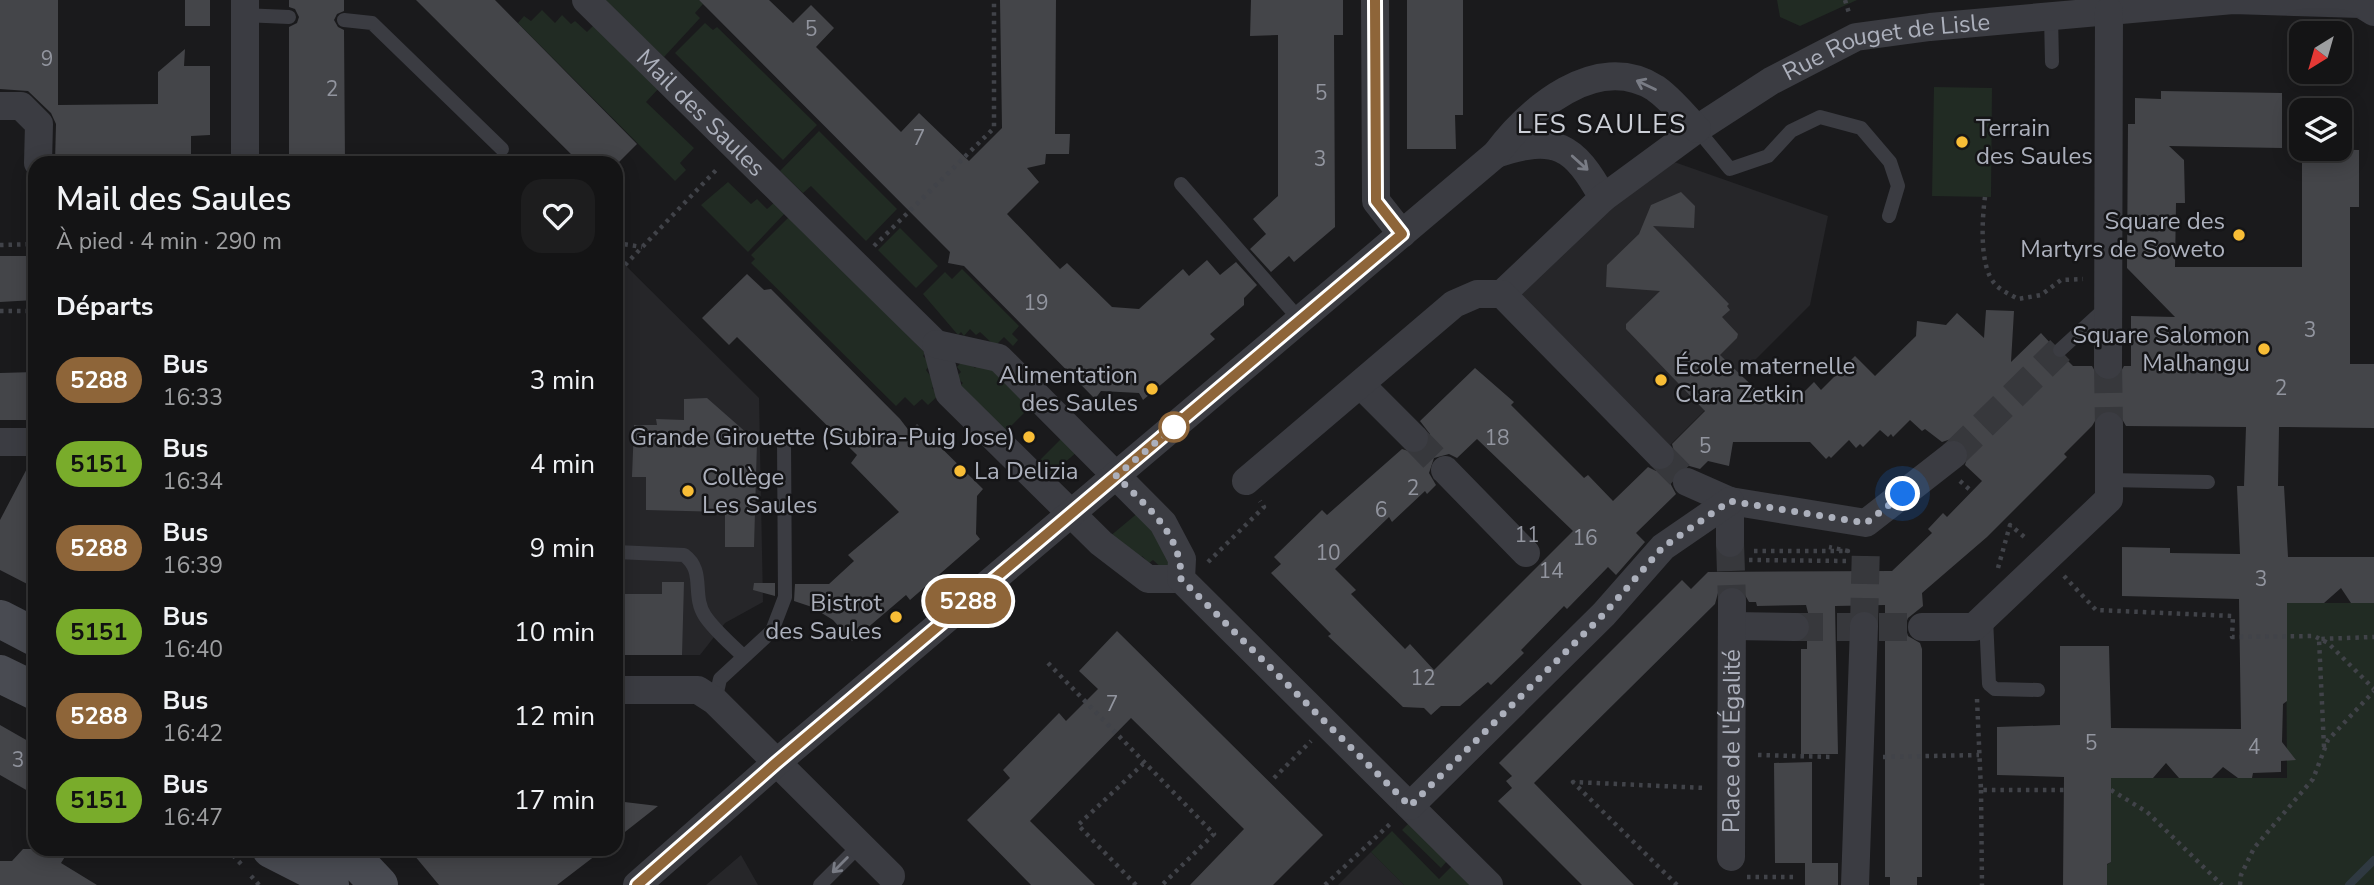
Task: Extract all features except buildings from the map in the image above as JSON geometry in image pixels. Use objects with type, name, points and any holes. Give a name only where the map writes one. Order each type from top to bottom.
[{"type":"main road","points":[[0,619],[28,633]]},
{"type":"main road","points":[[0,674],[28,688]]},
{"type":"main road","points":[[269,856],[299,885]]},
{"type":"main road","points":[[285,856],[316,872],[330,885]]},
{"type":"main road","points":[[352,856],[379,885]]},
{"type":"street","name":"Mail des Saules","points":[[586,0],[936,344]]},
{"type":"street","points":[[1375,0],[1376,201],[1402,234]]},
{"type":"street","name":"Rue Rouget de Lisle","points":[[1502,294],[1604,198],[1697,129],[1771,81],[1856,37],[1930,27],[2233,1],[2361,4],[2374,12]]},
{"type":"street","points":[[244,7],[245,156]]},
{"type":"street","points":[[2108,365],[2109,11]]},
{"type":"street","points":[[637,885],[776,763],[1496,154],[1518,125],[1572,86],[1601,78],[1628,77],[1655,88],[1697,129]]},
{"type":"street","points":[[0,106],[21,106],[39,124],[38,156]]},
{"type":"street","points":[[1496,154],[1525,144],[1558,146],[1585,165],[1604,198]]},
{"type":"street","points":[[1246,481],[1454,304],[1476,293],[1502,294],[1660,456]]},
{"type":"street","points":[[1181,579],[1182,559],[1172,537],[1116,476],[999,358],[936,344],[948,393],[1071,514],[1125,565],[1148,579],[1181,579],[1489,885]]},
{"type":"street","points":[[1361,385],[1414,438]]},
{"type":"street","points":[[1922,627],[1974,627],[2109,499],[2109,426]]},
{"type":"street","points":[[0,442],[28,442]]},
{"type":"street","points":[[1687,482],[1730,501],[1866,523],[1953,455]]},
{"type":"street","points":[[1446,470],[1526,552]]},
{"type":"street","points":[[1730,501],[1730,543]]},
{"type":"street","points":[[1410,806],[1604,614],[1663,547],[1730,501]]},
{"type":"street","name":"Place de l'Égalité","points":[[1738,867],[1731,789],[1733,614],[1795,628]]},
{"type":"street","points":[[1855,885],[1864,626]]},
{"type":"street","points":[[623,690],[698,690],[715,701],[860,845],[887,880]]},
{"type":"lane","points":[[244,7],[289,17]]},
{"type":"lane","points":[[2051,16],[2052,62]]},
{"type":"lane","points":[[344,20],[372,23],[502,149]]},
{"type":"lane","points":[[1697,129],[1730,169],[1768,156],[1791,131],[1820,117],[1861,128],[1890,162],[1898,186],[1889,216]]},
{"type":"lane","points":[[1181,184],[1300,320]]},
{"type":"lane","points":[[2060,350],[2108,293]]},
{"type":"lane","points":[[715,701],[720,679],[772,631],[785,597],[784,440]]},
{"type":"lane","points":[[2109,480],[2208,482]]},
{"type":"lane","points":[[623,552],[684,555],[693,561],[698,569],[698,599],[704,615],[744,657]]},
{"type":"lane","points":[[1985,616],[1989,684],[1994,689],[2038,690]]},
{"type":"lane","points":[[820,885],[860,845]]},
{"type":"path","points":[[855,265],[994,128],[995,0]]},
{"type":"path","points":[[625,265],[737,148]]},
{"type":"path","points":[[1985,197],[1982,238],[1988,271],[1995,284],[2018,299],[2041,295],[2062,280],[2108,293]]},
{"type":"path","points":[[0,245],[28,244]]},
{"type":"path","points":[[623,244],[642,247]]},
{"type":"path","points":[[0,311],[28,311]]},
{"type":"path","points":[[1181,579],[1201,569],[1265,507],[1246,481]]},
{"type":"path","points":[[1809,543],[1849,551],[1752,551],[1748,560],[1849,561]]},
{"type":"path","points":[[2047,557],[2096,610],[2233,617],[2232,637],[2374,637]]},
{"type":"path","points":[[2240,885],[2241,875],[2254,848],[2313,779],[2328,740],[2374,690],[2328,643],[2319,639]]},
{"type":"path","points":[[2319,639],[2325,748]]},
{"type":"path","points":[[1048,663],[1143,764],[1214,834],[1162,885]]},
{"type":"path","points":[[1977,691],[1982,885]]},
{"type":"path","points":[[1275,778],[1327,724]]},
{"type":"path","points":[[1732,754],[1858,758],[1979,755]]},
{"type":"path","points":[[1136,885],[1078,825],[1143,764]]},
{"type":"path","points":[[1677,885],[1573,782],[1731,789]]},
{"type":"path","points":[[1980,790],[2064,790]]},
{"type":"path","points":[[2111,790],[2147,811],[2222,885]]},
{"type":"path","points":[[1325,885],[1410,806]]},
{"type":"path","points":[[1738,867],[1796,877]]},
{"type":"shaded area","points":[[604,0],[699,0],[703,4],[695,13],[700,18],[664,57]]},
{"type":"shaded area","points":[[1777,0],[1857,0],[1800,26],[1780,17]]},
{"type":"shaded area","points":[[542,10],[555,23],[562,15],[571,24],[575,21],[587,32],[595,24],[659,88],[646,102],[694,148],[680,163],[686,170],[675,181],[518,23],[524,16],[531,21]]},
{"type":"shaded area","points":[[705,23],[713,30],[717,27],[817,125],[783,160],[675,53]]},
{"type":"shaded area","name":"Terrain des Saules","points":[[1934,87],[1992,88],[1991,197],[1932,196]]},
{"type":"shaded area","points":[[819,131],[897,209],[866,241],[811,186],[803,193],[780,171]]},
{"type":"shaded area","name":"École maternelle Clara Zetkin","points":[[1660,157],[1828,216],[1810,305],[1660,455],[1502,294]]},
{"type":"shaded area","points":[[728,182],[751,204],[757,199],[767,209],[775,202],[786,212],[748,252],[701,205]]},
{"type":"shaded area","points":[[790,216],[925,353],[923,356],[931,364],[926,370],[936,384],[932,388],[939,395],[928,405],[922,399],[914,406],[905,397],[896,406],[751,263],[755,259],[751,255]]},
{"type":"shaded area","points":[[900,228],[938,266],[916,288],[878,250]]},
{"type":"shaded area","name":"Collège Les Saules","points":[[623,263],[759,398],[763,602],[725,623],[700,655],[623,655]]},
{"type":"shaded area","points":[[962,269],[1019,326],[1012,334],[1018,340],[1013,346],[1004,337],[995,346],[980,332],[976,335],[970,329],[964,336],[961,332],[958,335],[923,294],[945,272],[952,279]]},
{"type":"shaded area","points":[[965,358],[975,368],[981,363],[990,365],[1031,406],[1003,434],[957,389],[963,383],[956,377],[961,372],[957,367]]},
{"type":"shaded area","points":[[1063,437],[1078,451],[1047,478],[1034,466]]},
{"type":"shaded area","points":[[1139,512],[1176,564],[1167,573],[1153,560],[1149,563],[1142,556],[1138,560],[1109,537]]},
{"type":"shaded area","points":[[2286,603],[2374,603],[2374,885],[2107,885],[2105,866],[2111,862],[2111,778],[2287,778]]},
{"type":"shaded area","points":[[1409,823],[1447,861],[1441,868],[1402,830]]},
{"type":"shaded area","points":[[1392,831],[1439,879],[1452,866],[1472,885],[1404,885],[1371,852]]},
{"type":"shaded area","points":[[1371,852],[1404,885],[1338,885]]},
{"type":"shaded area","points":[[741,855],[758,885],[706,885]]},
{"type":"waterway","points":[[2349,885],[2374,860]]},
{"type":"tunnel","points":[[1953,455],[2060,350]]},
{"type":"tunnel","points":[[2108,365],[2109,426]]},
{"type":"tunnel","points":[[1414,438],[1445,470]]},
{"type":"tunnel","points":[[1660,455],[1687,482]]},
{"type":"tunnel","points":[[1730,543],[1732,602]]},
{"type":"tunnel","points":[[1864,626],[1866,544]]},
{"type":"tunnel","points":[[1795,627],[1922,627]]},
{"type":"bus line","name":"5288","points":[[637,885],[776,763],[1402,234],[1376,201],[1375,0]]},
{"type":"place","name":"Terrain des Saules","points":[[1962,142]]},
{"type":"place","name":"Square des Martyrs de Soweto","points":[[2239,235]]},
{"type":"place","name":"Square Salomon Malhangu","points":[[2264,349]]},
{"type":"place","name":"École maternelle Clara Zetkin","points":[[1661,380]]},
{"type":"place","name":"Alimentation des Saules","points":[[1152,389]]},
{"type":"place","name":"Grande Girouette (Subira-Puig Jose)","points":[[1029,437]]},
{"type":"place","name":"La Delizia","points":[[960,471]]},
{"type":"place","name":"Collège Les Saules","points":[[688,491]]},
{"type":"place","name":"Bistrot des Saules","points":[[896,617]]},
{"type":"district","name":"LES SAULES","points":[[1602,124]]},
{"type":"route","points":[[1174,427],[1116,476],[1163,523],[1172,537],[1182,559],[1181,579],[1410,806],[1604,614],[1663,547],[1730,501],[1866,523],[1903,494]]}]
